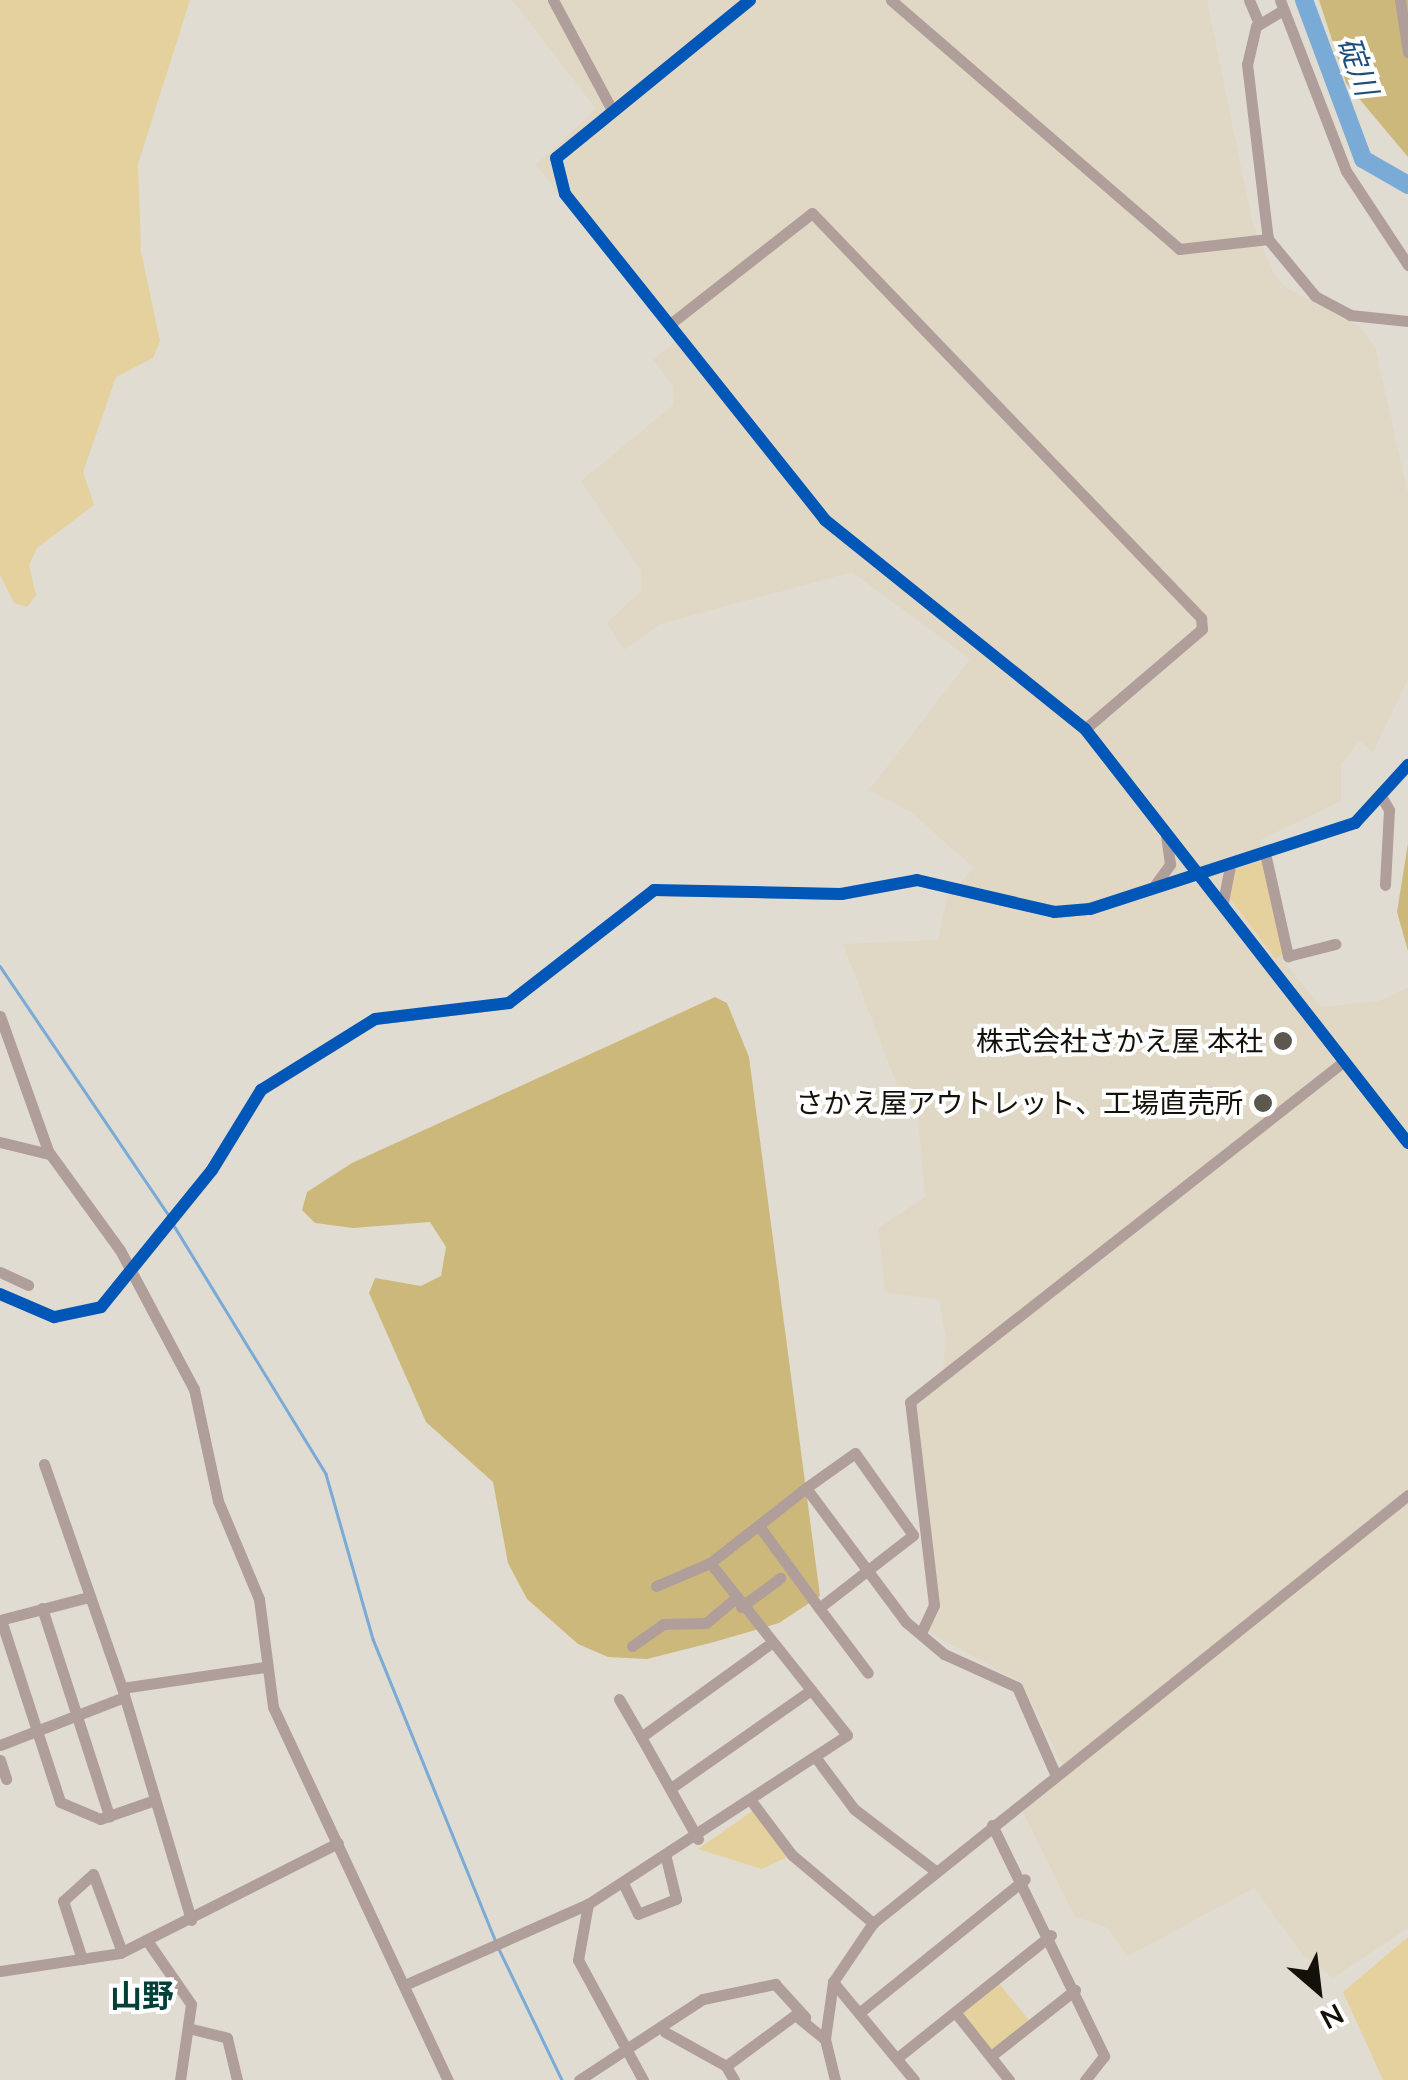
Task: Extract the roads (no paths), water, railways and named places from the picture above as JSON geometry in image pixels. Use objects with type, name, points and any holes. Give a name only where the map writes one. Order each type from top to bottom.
[{"type":"street","points":[[553,0],[612,110]]},
{"type":"street","points":[[750,0],[556,158],[556,175],[826,520],[1085,729],[1408,1143]]},
{"type":"street","points":[[891,0],[1179,249],[1268,239]]},
{"type":"street","points":[[1249,0],[1260,23]]},
{"type":"street","points":[[1400,0],[1408,52]]},
{"type":"street","points":[[1408,265],[1346,170],[1282,5],[1260,23],[1246,76],[1268,239],[1315,296],[1350,315],[1408,321]]},
{"type":"street","points":[[670,324],[812,213],[1201,618],[1202,629],[1085,729]]},
{"type":"street","points":[[0,1294],[72,1316],[101,1307],[133,1274],[261,1090],[375,1019],[508,1003],[654,890],[841,894],[917,880],[1070,912],[1355,823],[1408,765]]},
{"type":"street","points":[[1381,796],[1389,810],[1385,884]]},
{"type":"street","points":[[1142,892],[1168,871],[1163,828]]},
{"type":"street","points":[[1265,853],[1288,956],[1335,944]]},
{"type":"street","points":[[1225,908],[1221,880],[1234,862]]},
{"type":"street","points":[[2,1025],[50,1154],[133,1274],[199,1403],[218,1501],[259,1599],[264,1667],[287,1746],[409,1983],[448,2080]]},
{"type":"street","points":[[921,1633],[934,1605],[910,1402],[1343,1062]]},
{"type":"street","points":[[0,1142],[50,1154]]},
{"type":"street","points":[[0,1272],[28,1285]]},
{"type":"street","points":[[656,1586],[710,1563],[855,1453],[912,1536],[820,1608]]},
{"type":"street","points":[[44,1464],[191,1920]]},
{"type":"street","points":[[806,1488],[867,1571],[921,1633],[1017,1687],[1056,1776]]},
{"type":"street","points":[[835,2080],[825,2039],[833,1982],[872,1923],[1408,1496]]},
{"type":"street","points":[[759,1526],[868,1674]]},
{"type":"street","points":[[710,1563],[768,1646]]},
{"type":"street","points":[[632,1646],[664,1624],[706,1623],[780,1578]]},
{"type":"street","points":[[88,1597],[0,1620],[60,1802],[109,1816],[152,1801]]},
{"type":"street","points":[[42,1608],[109,1816]]},
{"type":"street","points":[[409,1983],[588,1904],[698,1839],[847,1735],[774,1642],[641,1738]]},
{"type":"street","points":[[0,1744],[76,1716],[121,1694],[264,1667]]},
{"type":"street","points":[[671,1788],[811,1690]]},
{"type":"street","points":[[619,1698],[698,1839]]},
{"type":"street","points":[[816,1758],[854,1810],[934,1870]]},
{"type":"street","points":[[0,1760],[6,1779]]},
{"type":"street","points":[[752,1802],[792,1855],[872,1923]]},
{"type":"street","points":[[992,1825],[1026,1878],[1104,2056],[1085,2080]]},
{"type":"street","points":[[0,1972],[122,1952],[338,1843]]},
{"type":"street","points":[[623,1883],[638,1914],[676,1899],[666,1858]]},
{"type":"street","points":[[82,1959],[63,1901],[94,1874],[122,1952]]},
{"type":"street","points":[[858,2013],[1026,1878]]},
{"type":"street","points":[[588,1904],[578,1960],[643,2080]]},
{"type":"street","points":[[896,2058],[1051,1935]]},
{"type":"street","points":[[148,1942],[184,1990],[192,2028],[180,2080]]},
{"type":"street","points":[[833,1982],[914,2080]]},
{"type":"street","points":[[579,2080],[665,2032],[693,2002],[775,1984],[825,2039]]},
{"type":"street","points":[[991,2056],[1075,1990]]},
{"type":"street","points":[[955,2012],[1009,2080]]},
{"type":"street","points":[[726,2066],[769,2028],[805,2017]]},
{"type":"street","points":[[192,2028],[227,2038],[238,2080]]},
{"type":"street","points":[[665,2032],[726,2066],[734,2080]]},
{"type":"waterway","name":"碇川","points":[[1304,0],[1363,159],[1408,185]]},
{"type":"waterway","points":[[0,966],[170,1217]]},
{"type":"waterway","points":[[173,1224],[326,1474],[373,1639],[496,1942]]},
{"type":"waterway","points":[[499,1949],[562,2080]]},
{"type":"place","name":"株式会社さかえ屋 本社","points":[[1283,1041]]},
{"type":"place","name":"さかえ屋アウトレット、工場直売所","points":[[1263,1103]]},
{"type":"district","name":"山野","points":[[142,1995]]}]
